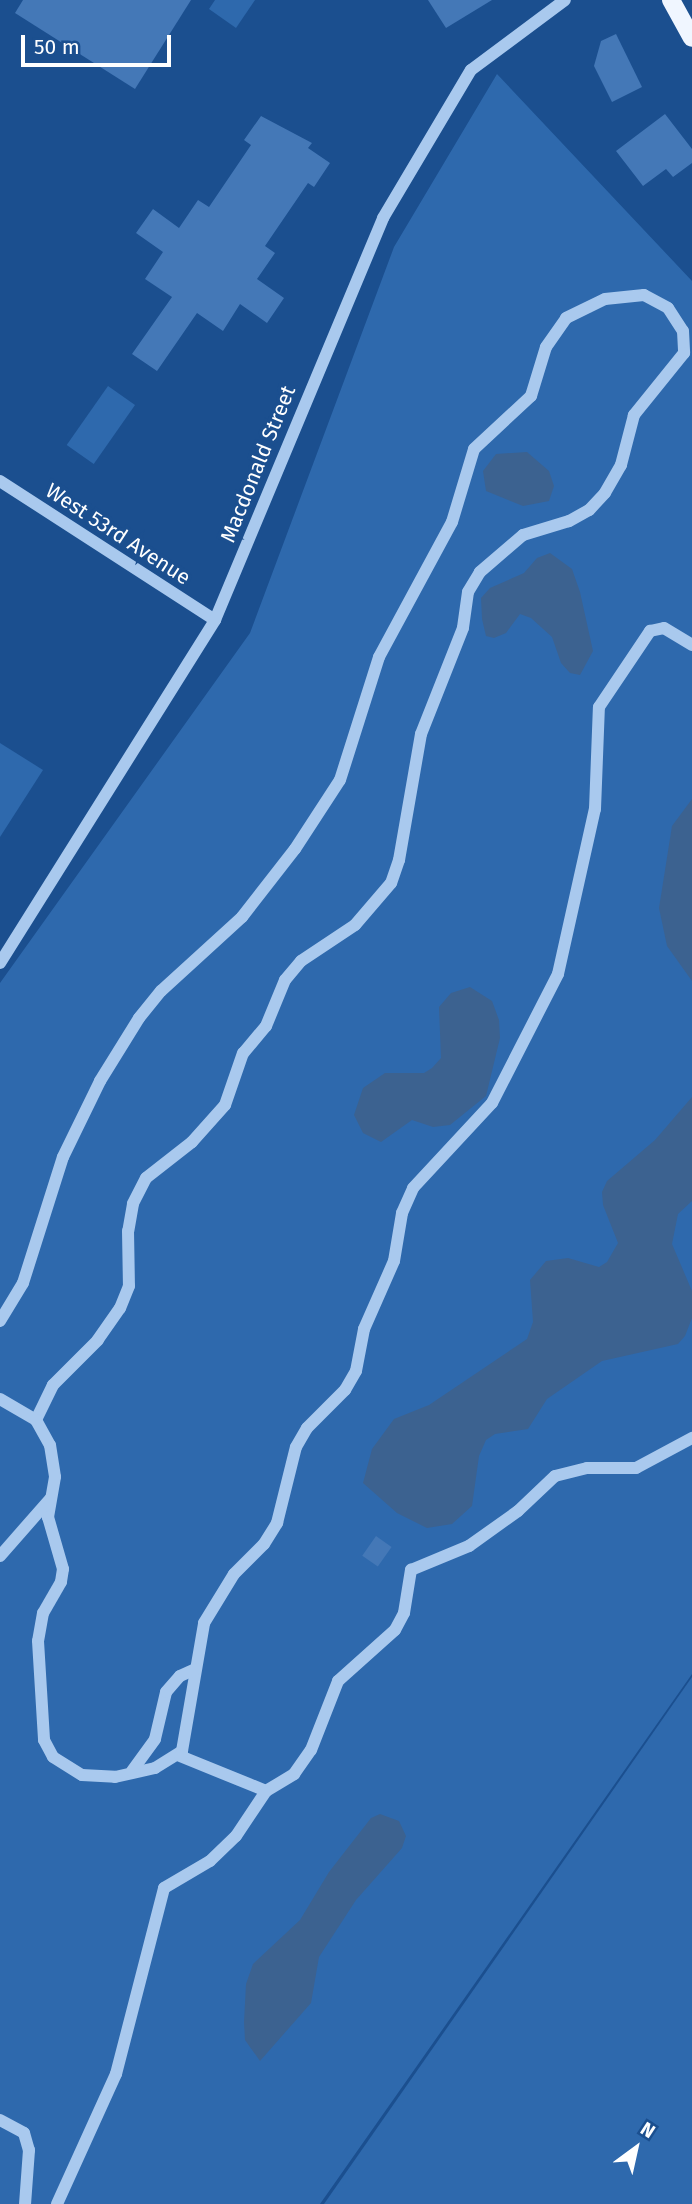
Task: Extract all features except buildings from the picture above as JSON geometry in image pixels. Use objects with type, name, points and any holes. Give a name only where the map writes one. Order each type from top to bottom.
[{"type":"main road","points":[[671,0],[692,38]]},
{"type":"street","name":"Macdonald Street","points":[[0,963],[215,620],[376,229],[471,70],[565,0]]},
{"type":"street","points":[[0,1321],[23,1283],[63,1157],[100,1082],[139,1018],[161,991],[242,917],[295,849],[340,780],[379,657],[452,522],[474,449],[531,396],[546,347],[566,317],[605,299],[644,295],[668,308],[684,331],[684,354],[634,415],[621,465],[605,493],[589,510],[569,521],[523,535],[480,572],[468,592],[463,628],[421,734],[399,860],[391,883],[355,925],[293,971],[266,1026],[243,1053],[225,1105],[192,1142],[146,1178],[133,1204],[128,1231],[130,1286],[120,1308],[98,1340],[53,1385],[36,1420]]},
{"type":"street","name":"West 53rd Avenue","points":[[0,481],[215,620]]},
{"type":"street","points":[[180,1756],[204,1623],[234,1574],[277,1523],[296,1447],[307,1428],[345,1391],[356,1371],[364,1329],[394,1261],[402,1213],[413,1188],[492,1103],[558,974],[595,809],[599,707],[650,631],[664,628],[692,645]]},
{"type":"street","points":[[0,1399],[13,1403],[36,1420],[50,1445],[55,1477],[48,1517],[63,1569],[61,1582],[43,1613],[38,1642],[44,1740],[53,1758],[82,1775],[115,1777],[132,1771],[155,1768],[180,1756],[266,1791]]},
{"type":"street","points":[[57,2204],[116,2074],[164,1888],[210,1861],[236,1836],[266,1791],[293,1774],[311,1750],[338,1681],[395,1630],[404,1613],[411,1570],[469,1546],[518,1511],[555,1476],[587,1468],[636,1468],[692,1437]]},
{"type":"street","points":[[0,1556],[50,1498]]},
{"type":"street","points":[[132,1771],[155,1739],[166,1692],[180,1676],[196,1669]]},
{"type":"street","points":[[0,2120],[24,2133],[29,2150],[25,2204]]},
{"type":"shaded area","points":[[215,0],[255,0],[236,28],[209,9]]},
{"type":"shaded area","points":[[497,74],[692,281],[692,1674],[320,2204],[0,2204],[0,983],[250,633],[394,247]]},
{"type":"shaded area","points":[[108,386],[135,405],[94,464],[67,445]]},
{"type":"shaded area","points":[[527,452],[549,471],[554,486],[549,501],[523,506],[486,491],[483,471],[496,454]]},
{"type":"shaded area","points":[[550,553],[572,569],[580,592],[593,651],[580,675],[570,673],[561,663],[552,637],[531,618],[520,614],[506,633],[494,638],[486,636],[481,598],[490,588],[524,573],[537,558]]},
{"type":"shaded area","points":[[0,743],[43,770],[0,837]]},
{"type":"shaded area","points":[[692,799],[692,981],[667,946],[659,908],[672,826]]},
{"type":"shaded area","points":[[470,987],[492,1001],[499,1020],[500,1038],[486,1096],[450,1125],[433,1127],[412,1120],[381,1142],[363,1133],[354,1115],[363,1088],[385,1073],[424,1073],[432,1068],[441,1058],[439,1007],[451,993]]},
{"type":"shaded area","points":[[692,1097],[692,1201],[678,1214],[672,1244],[692,1291],[692,1318],[685,1336],[678,1344],[602,1361],[547,1399],[528,1429],[495,1434],[486,1440],[479,1456],[472,1506],[452,1524],[427,1528],[397,1513],[363,1483],[372,1449],[394,1419],[429,1405],[527,1339],[533,1322],[530,1280],[546,1261],[568,1258],[599,1267],[607,1262],[618,1243],[603,1205],[602,1192],[607,1181],[655,1140]]},
{"type":"shaded area","points":[[692,1677],[692,2204],[324,2204]]},
{"type":"shaded area","points":[[380,1814],[399,1821],[406,1836],[402,1848],[356,1900],[319,1957],[311,2003],[260,2061],[245,2040],[246,1984],[253,1964],[300,1920],[329,1872],[371,1818]]}]
